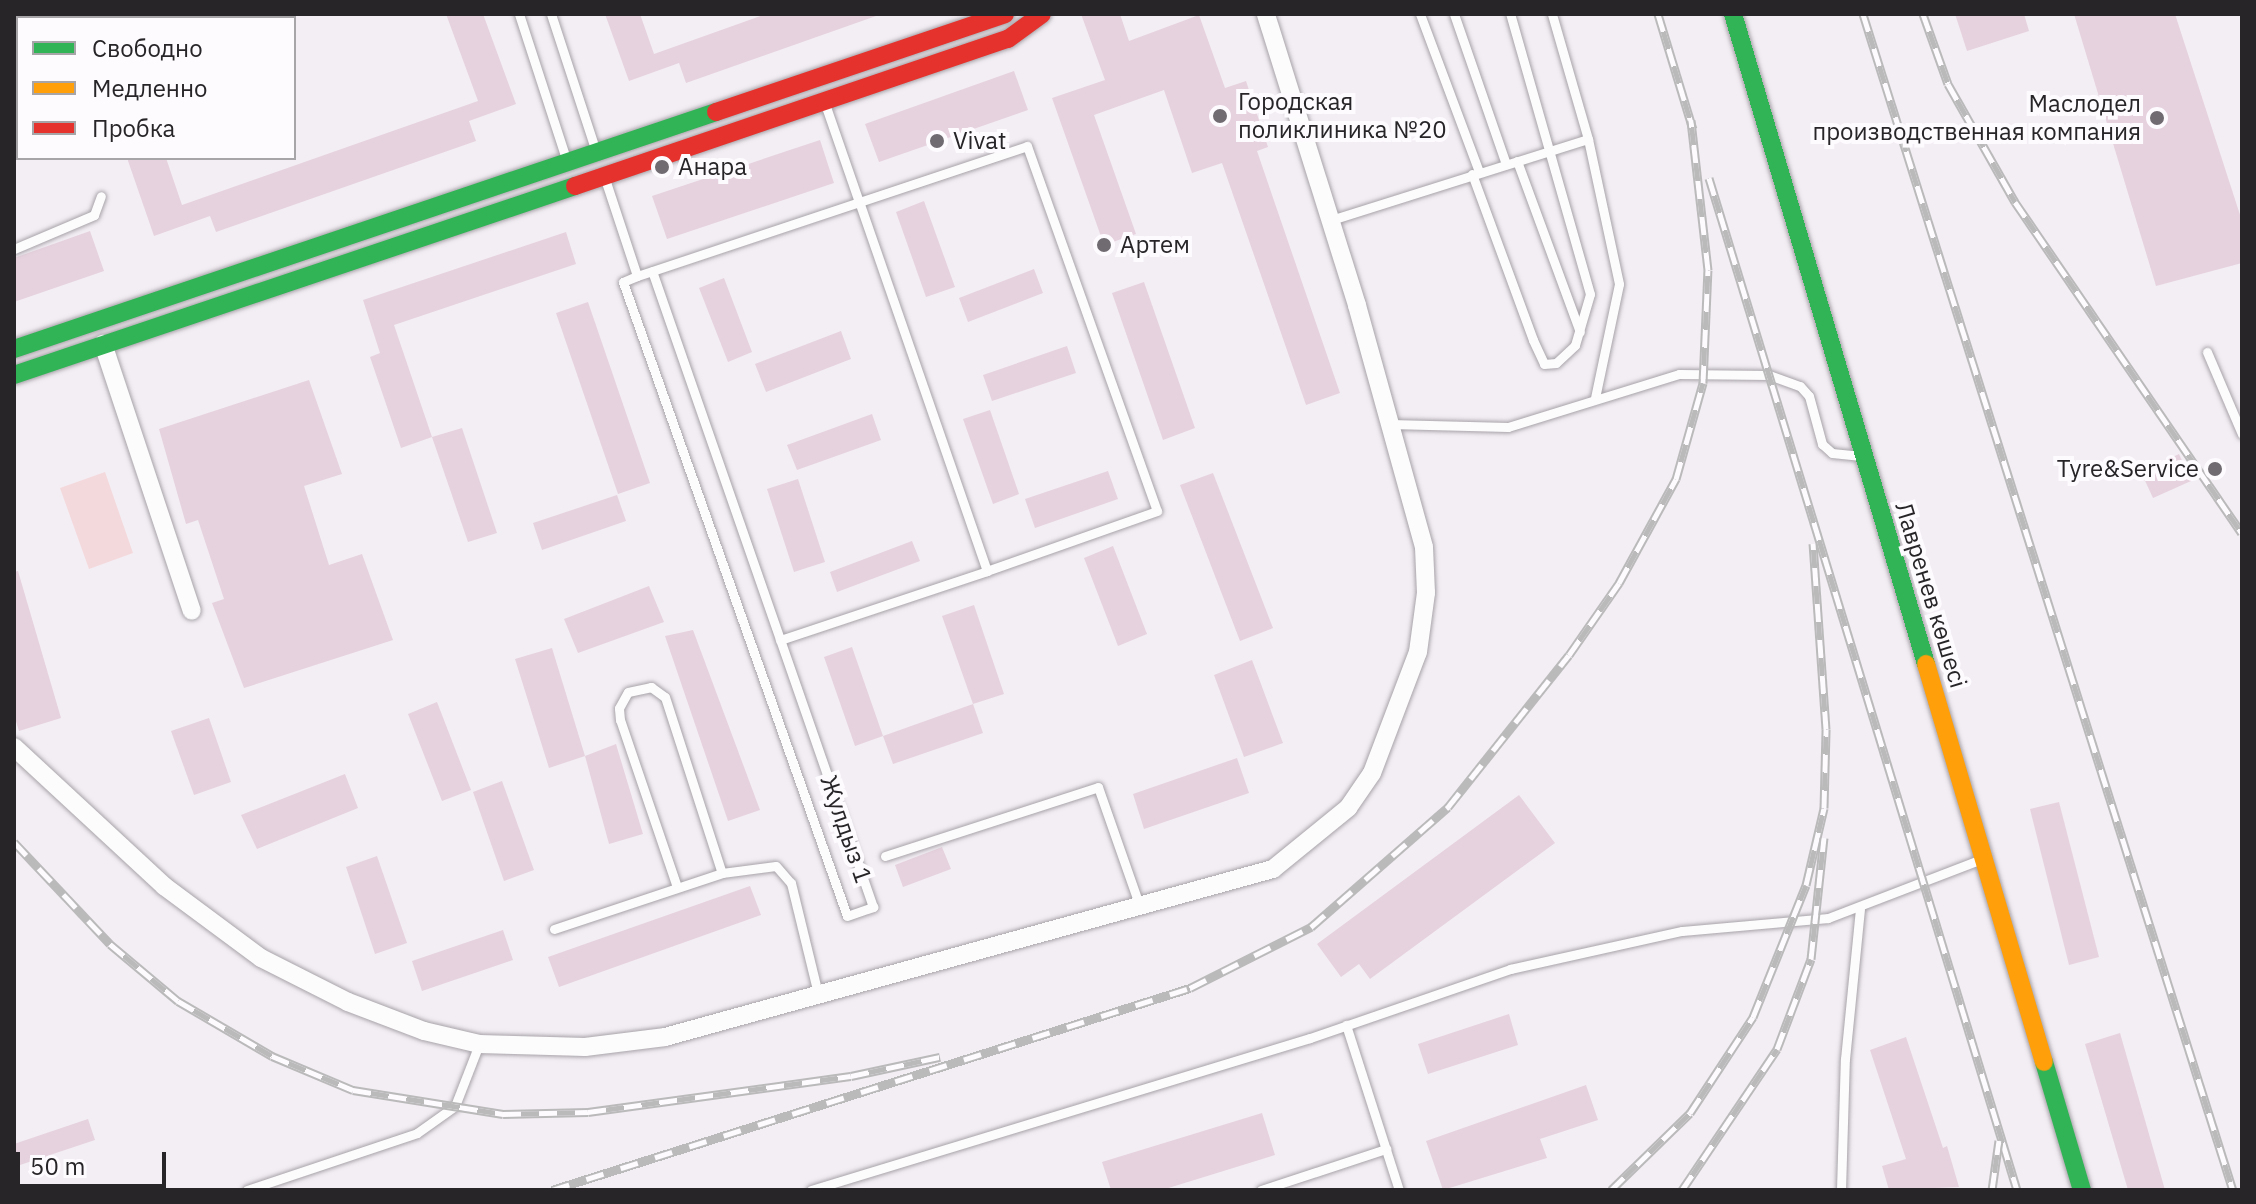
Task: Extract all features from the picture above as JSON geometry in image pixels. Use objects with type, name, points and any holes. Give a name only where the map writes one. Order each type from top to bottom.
[{"type":"street","points":[[14,349],[1005,14]]},
{"type":"street","points":[[14,375],[1008,39],[1042,14]]},
{"type":"street","points":[[14,747],[164,886],[261,958],[373,1012],[424,1031],[479,1044],[585,1047],[665,1037],[819,998],[1273,869],[1348,808],[1372,773],[1418,652],[1426,593],[1424,547],[1331,220],[1266,14]]},
{"type":"street","name":"Лавренев көшесі","points":[[1733,14],[2082,1190]]},
{"type":"street","points":[[103,344],[192,611]]},
{"type":"lane","points":[[519,14],[573,186]]},
{"type":"lane","name":"Жулдыз 1","points":[[551,14],[637,276],[623,282],[847,916],[873,907],[652,271]]},
{"type":"lane","points":[[1420,14],[1544,364],[1569,355],[1580,332],[1590,294],[1553,150],[1510,14]]},
{"type":"lane","points":[[1454,14],[1506,164]]},
{"type":"lane","points":[[1552,14],[1588,139],[1619,284],[1595,398]]},
{"type":"lane","points":[[818,78],[987,571]]},
{"type":"lane","points":[[1331,220],[1588,139]]},
{"type":"lane","points":[[637,276],[1027,146],[1157,511],[780,640]]},
{"type":"lane","points":[[1517,161],[1580,332]]},
{"type":"lane","points":[[14,249],[94,215],[101,196]]},
{"type":"lane","points":[[2207,352],[2242,434]]},
{"type":"lane","points":[[1390,424],[1508,427],[1679,374],[1769,375],[1800,386],[1809,396],[1822,444],[1832,453],[1864,456]]},
{"type":"lane","points":[[677,887],[620,720],[619,708],[628,692],[651,687],[665,697],[722,873]]},
{"type":"lane","points":[[885,856],[1098,787],[1140,907]]},
{"type":"lane","points":[[811,1190],[1346,1025],[1510,969],[1682,931],[1806,923],[1860,909],[1923,878],[1985,858]]},
{"type":"lane","points":[[554,929],[677,887],[758,865],[786,873],[819,998]]},
{"type":"lane","points":[[1841,1190],[1845,1059],[1860,909]]},
{"type":"lane","points":[[1346,1025],[1399,1190]]},
{"type":"lane","points":[[247,1190],[417,1133],[455,1106],[479,1044]]},
{"type":"lane","points":[[1261,1190],[1386,1149]]},
{"type":"shaded area","points":[[105,472],[133,553],[89,569],[60,488]]},
{"type":"building","points":[[446,14],[483,14],[516,104],[469,121],[476,141],[216,232],[210,216],[154,236],[128,160],[167,160],[182,205],[478,101]]},
{"type":"building","points":[[605,14],[640,14],[654,54],[766,14],[876,16],[686,83],[679,63],[629,81]]},
{"type":"building","points":[[1081,14],[1120,14],[1129,41],[1199,15],[1225,88],[1246,81],[1268,147],[1257,151],[1340,393],[1306,405],[1222,163],[1192,173],[1164,90],[1094,115],[1136,234],[1104,245],[1052,98],[1105,80]]},
{"type":"building","points":[[1955,14],[2024,14],[2029,31],[1967,51]]},
{"type":"building","name":"Маслодел производственная компания","points":[[2074,14],[2175,14],[2242,221],[2242,263],[2156,286]]},
{"type":"building","points":[[1014,71],[1028,110],[879,162],[865,124]]},
{"type":"building","points":[[820,140],[834,183],[667,239],[652,196]]},
{"type":"building","points":[[924,201],[955,287],[926,297],[896,212]]},
{"type":"building","points":[[90,231],[104,271],[14,302],[14,258]]},
{"type":"building","points":[[566,232],[576,264],[394,325],[432,437],[401,448],[370,357],[380,353],[363,300]]},
{"type":"building","points":[[1034,269],[1043,293],[968,322],[959,298]]},
{"type":"building","points":[[724,278],[752,352],[728,362],[699,288]]},
{"type":"building","points":[[1144,282],[1195,428],[1163,440],[1112,293]]},
{"type":"building","points":[[588,302],[650,483],[618,494],[556,313]]},
{"type":"building","points":[[841,331],[851,359],[766,392],[755,364]]},
{"type":"building","points":[[1067,346],[1076,373],[992,401],[983,375]]},
{"type":"building","points":[[309,380],[342,474],[304,486],[329,565],[362,554],[393,640],[244,688],[212,603],[224,599],[198,520],[186,524],[159,429]]},
{"type":"building","points":[[990,410],[1019,494],[993,504],[963,419]]},
{"type":"building","points":[[872,414],[881,440],[797,470],[787,445]]},
{"type":"building","points":[[462,428],[497,533],[468,542],[432,437]]},
{"type":"building","points":[[2179,454],[2191,481],[2153,498],[2141,472]]},
{"type":"building","points":[[1108,471],[1118,499],[1035,528],[1025,499]]},
{"type":"building","points":[[1213,473],[1273,628],[1240,641],[1180,485]]},
{"type":"building","points":[[798,479],[825,562],[794,572],[767,489]]},
{"type":"building","points":[[617,495],[626,521],[542,550],[533,523]]},
{"type":"building","points":[[912,541],[920,561],[837,592],[830,572]]},
{"type":"building","points":[[1113,546],[1147,634],[1118,646],[1084,558]]},
{"type":"building","points":[[18,571],[61,718],[19,731],[14,715],[14,572]]},
{"type":"building","points":[[649,586],[664,622],[578,653],[564,619]]},
{"type":"building","points":[[974,605],[1004,694],[973,704],[942,616]]},
{"type":"building","points":[[693,630],[760,810],[728,821],[665,636]]},
{"type":"building","points":[[852,647],[883,736],[855,746],[824,657]]},
{"type":"building","points":[[552,648],[585,756],[549,768],[515,659]]},
{"type":"building","points":[[1252,660],[1283,743],[1244,757],[1214,675]]},
{"type":"building","points":[[437,702],[471,790],[442,801],[408,714]]},
{"type":"building","points":[[973,704],[983,733],[893,764],[883,736]]},
{"type":"building","points":[[209,718],[231,782],[194,795],[171,731]]},
{"type":"building","points":[[616,744],[643,834],[609,844],[585,756]]},
{"type":"building","points":[[1237,758],[1249,793],[1144,829],[1133,794]]},
{"type":"building","points":[[345,774],[358,808],[257,849],[241,815]]},
{"type":"building","points":[[502,781],[534,870],[504,881],[473,792]]},
{"type":"building","points":[[1519,795],[1555,843],[1370,979],[1359,964],[1341,977],[1317,944]]},
{"type":"building","points":[[2059,802],[2099,957],[2069,965],[2030,809]]},
{"type":"building","points":[[942,847],[951,869],[903,887],[895,865]]},
{"type":"building","points":[[377,856],[407,943],[375,954],[346,867]]},
{"type":"building","points":[[750,886],[761,915],[559,987],[548,957]]},
{"type":"building","points":[[503,930],[513,960],[422,991],[412,961]]},
{"type":"building","points":[[1509,1014],[1518,1045],[1428,1074],[1418,1044]]},
{"type":"building","points":[[2120,1033],[2165,1190],[2128,1190],[2085,1044]]},
{"type":"building","points":[[1906,1037],[1959,1187],[1889,1190],[1882,1166],[1906,1159],[1870,1050]]},
{"type":"building","points":[[1586,1085],[1598,1120],[1540,1139],[1547,1158],[1443,1190],[1426,1141]]},
{"type":"building","points":[[1262,1113],[1275,1155],[1162,1190],[1111,1190],[1102,1162]]},
{"type":"building","points":[[88,1119],[95,1140],[14,1167],[14,1144]]},
{"type":"railway","points":[[1658,14],[1693,129]]},
{"type":"railway","points":[[1863,14],[2233,1190]]},
{"type":"railway","points":[[1923,14],[1948,84],[2015,202],[2242,533]]},
{"type":"railway","points":[[552,1190],[1190,988],[1311,927],[1448,807],[1569,655],[1619,583],[1676,479],[1703,383],[1708,270],[1691,120]]},
{"type":"railway","points":[[1709,178],[2017,1190]]},
{"type":"railway","points":[[1611,1190],[1690,1113],[1753,1017],[1806,885],[1824,808],[1826,729],[1813,543]]},
{"type":"railway","points":[[1682,1190],[1777,1049],[1811,959],[1824,838]]},
{"type":"railway","points":[[14,842],[110,944],[178,1001],[272,1056],[353,1090],[503,1114],[588,1112],[851,1076],[940,1057]]},
{"type":"railway","points":[[1992,1190],[1999,1140]]},
{"type":"traffic: fast","points":[[1733,14],[1926,664]]},
{"type":"traffic: fast","points":[[14,349],[716,112]]},
{"type":"traffic: fast","points":[[14,375],[575,186]]},
{"type":"traffic: fast","points":[[2044,1062],[2082,1190]]},
{"type":"traffic: slow","points":[[1926,664],[2044,1062]]},
{"type":"traffic: jam","points":[[716,112],[1005,14]]},
{"type":"traffic: jam","points":[[575,186],[1008,39],[1042,14]]},
{"type":"place","name":"Городская поликлиника №20","points":[[1220,116]]},
{"type":"place","name":"Маслодел производственная компания","points":[[2157,118]]},
{"type":"place","name":"Vivat","points":[[937,141]]},
{"type":"place","name":"Анара","points":[[662,167]]},
{"type":"place","name":"Артем","points":[[1104,245]]},
{"type":"place","name":"Tyre&Service","points":[[2215,469]]}]
